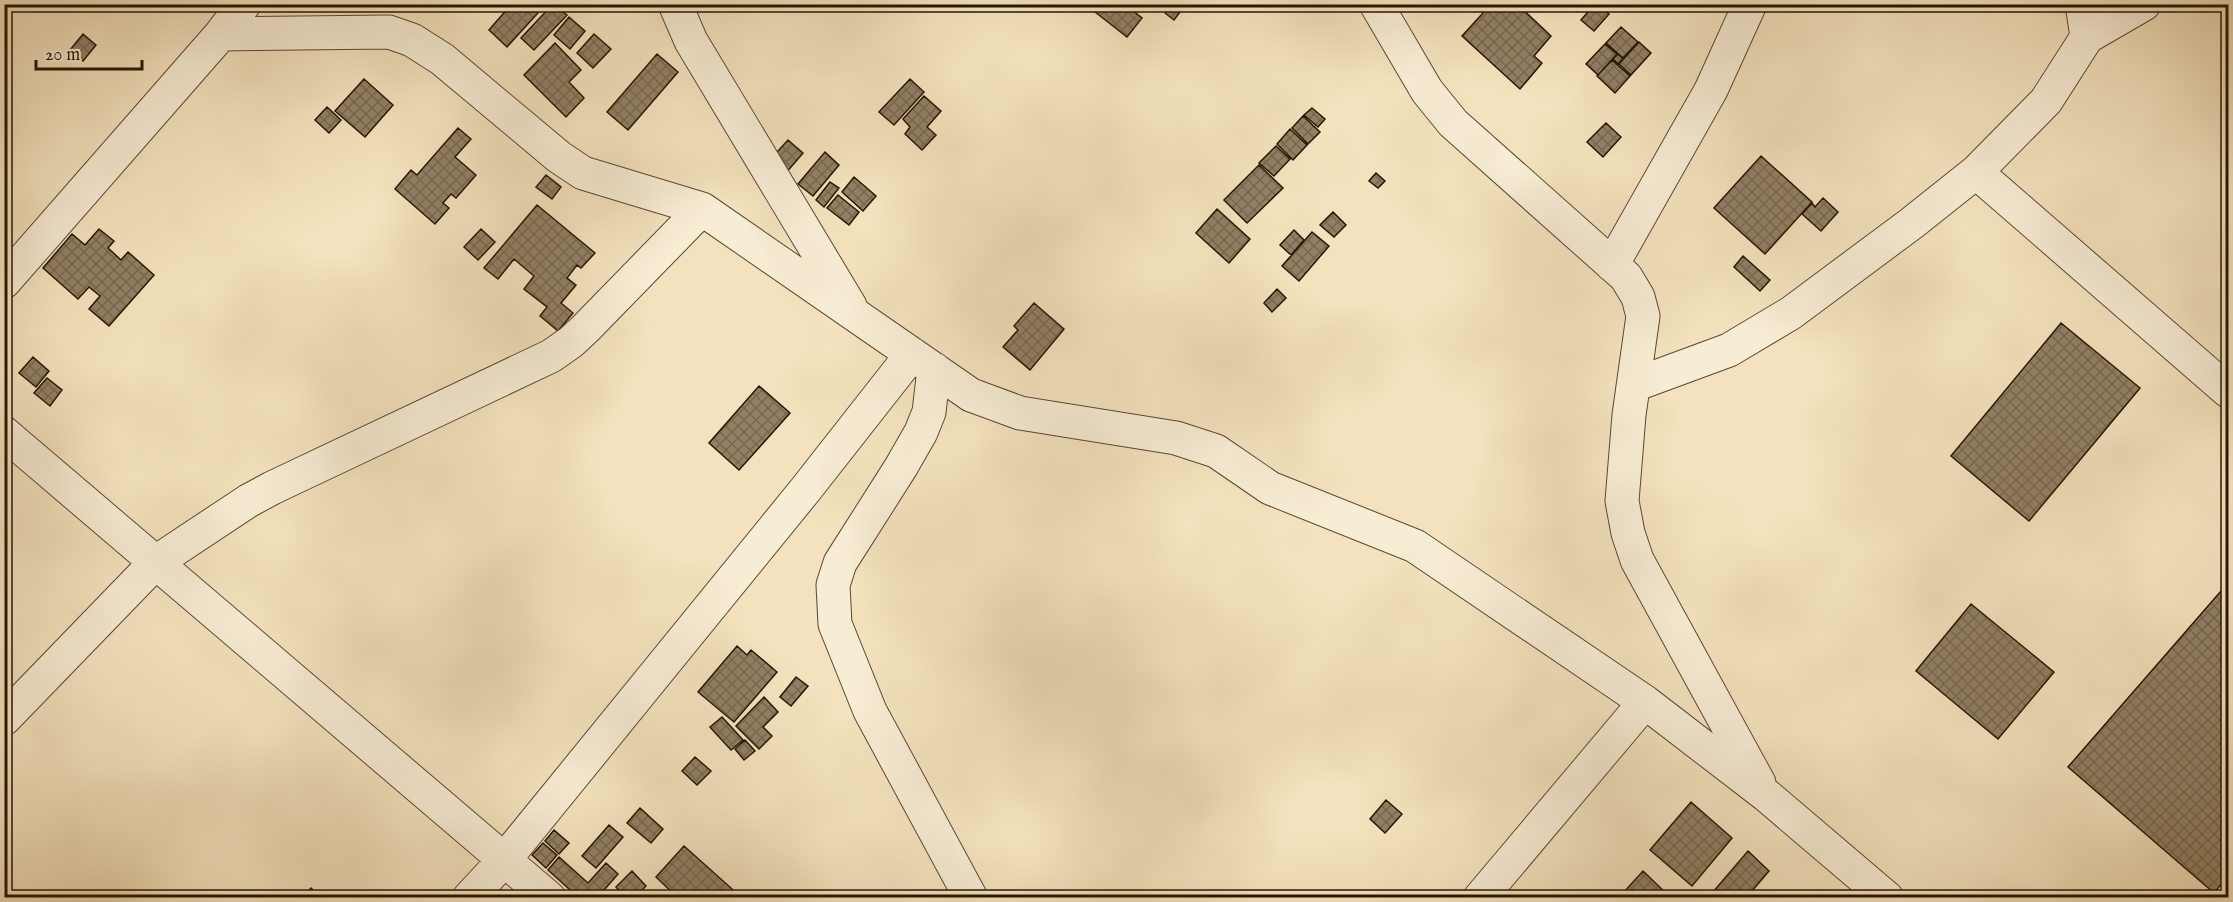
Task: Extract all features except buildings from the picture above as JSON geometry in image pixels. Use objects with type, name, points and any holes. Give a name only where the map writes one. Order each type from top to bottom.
[{"type":"street","points":[[4,282],[221,34],[244,4]]},
{"type":"street","points":[[675,4],[691,41],[856,316]]},
{"type":"street","points":[[1376,4],[1427,91],[1453,123],[1626,277],[1638,297],[1643,316],[1622,501],[1628,533],[1637,560],[1766,795]]},
{"type":"street","points":[[1612,265],[1711,90],[1749,4]]},
{"type":"street","points":[[2082,4],[2087,37]]},
{"type":"street","points":[[1634,385],[1729,350],[1791,313],[1976,172],[2046,101],[2087,37],[2144,4]]},
{"type":"street","points":[[221,34],[389,32],[412,40],[442,59],[559,157],[583,173],[702,209],[971,395],[1020,413],[1176,438],[1216,451],[1269,488],[1415,546],[1645,702],[1766,795],[1887,897]]},
{"type":"street","points":[[1976,172],[2229,391]]},
{"type":"street","points":[[4,720],[156,562],[248,501],[272,488],[551,356],[572,342],[702,209]]},
{"type":"street","points":[[469,897],[505,859],[806,489],[923,361]]},
{"type":"street","points":[[923,361],[929,412],[921,432],[901,467],[840,563],[833,585],[835,624],[870,711],[971,897]]},
{"type":"street","points":[[4,433],[549,897]]},
{"type":"street","points":[[1480,897],[1645,702]]}]
